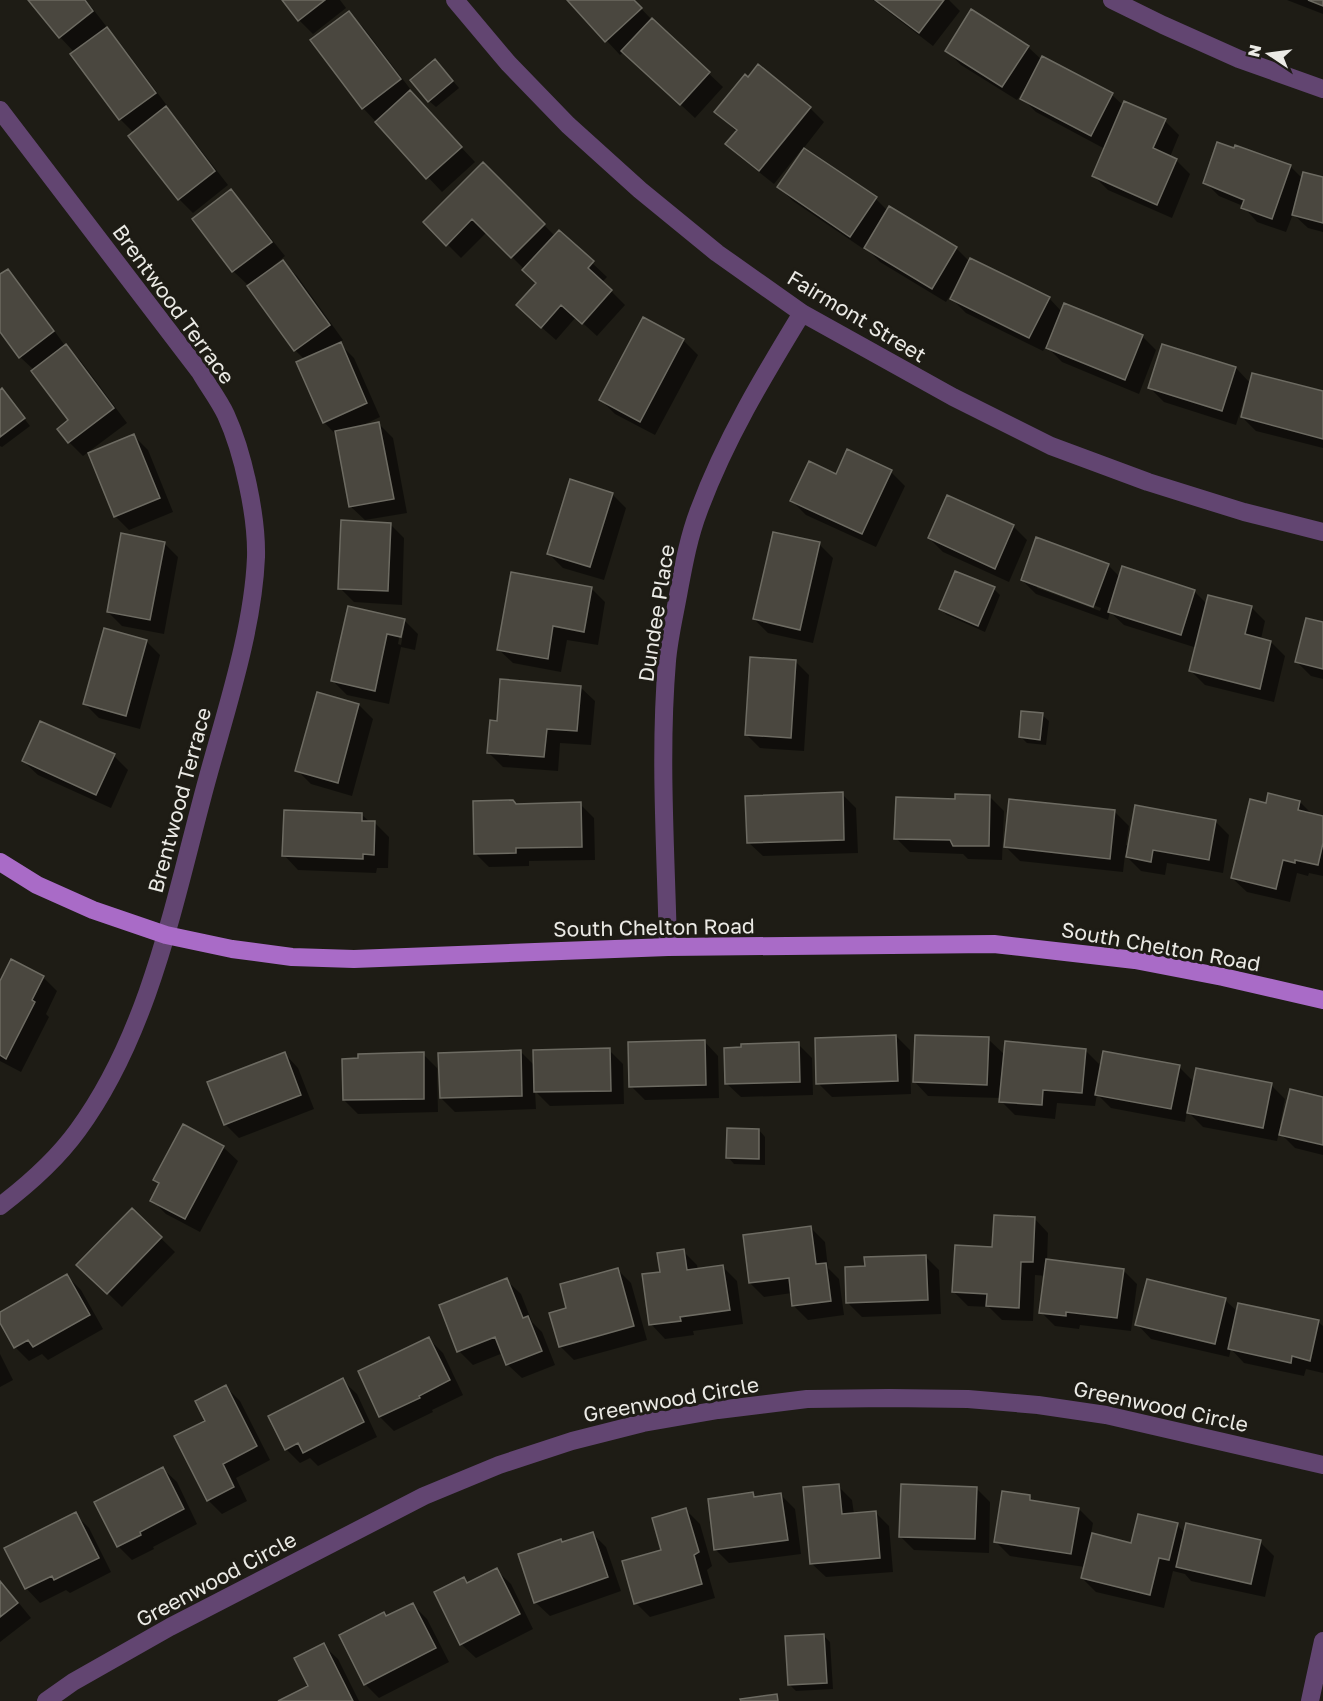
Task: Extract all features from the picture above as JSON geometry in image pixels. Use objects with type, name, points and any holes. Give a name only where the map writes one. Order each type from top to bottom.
[{"type":"main road","name":"South Chelton Road","points":[[0,862],[37,885],[93,910],[166,935],[232,949],[302,958],[668,947],[994,944],[1135,960],[1323,1000]]},
{"type":"street","name":"Fairmont Street","points":[[455,0],[508,63],[576,132],[640,190],[717,253],[802,314],[953,397],[1051,446],[1148,482],[1244,512],[1323,532]]},
{"type":"street","points":[[1112,0],[1239,59],[1323,89]]},
{"type":"street","name":"Brentwood Terrace","points":[[0,110],[200,372],[226,415],[243,464],[253,513],[256,556],[240,656],[166,935],[143,1005],[120,1062],[78,1131],[53,1160],[0,1206]]},
{"type":"street","name":"Dundee Place","points":[[668,947],[664,707],[668,658],[685,561],[698,513],[721,455],[752,396],[802,314]]},
{"type":"street","name":"Greenwood Circle","points":[[46,1701],[73,1682],[170,1627],[424,1496],[499,1465],[572,1441],[643,1423],[718,1410],[807,1399],[968,1399],[1038,1405],[1106,1415],[1323,1465]]},
{"type":"street","points":[[1310,1701],[1323,1641]]},
{"type":"building","points":[[28,0],[85,0],[93,11],[59,38]]},
{"type":"building","points":[[282,0],[325,0],[298,21]]},
{"type":"building","points":[[567,0],[634,0],[642,8],[605,42]]},
{"type":"building","points":[[875,0],[944,0],[919,33]]},
{"type":"building","points":[[1308,0],[1323,0],[1323,6]]},
{"type":"building","points":[[971,9],[1029,46],[1002,87],[945,51]]},
{"type":"building","points":[[349,11],[401,79],[362,109],[310,40]]},
{"type":"building","points":[[652,18],[710,72],[680,105],[621,51]]},
{"type":"building","points":[[107,27],[156,93],[119,120],[70,54]]},
{"type":"building","points":[[1042,56],[1113,93],[1091,136],[1020,99]]},
{"type":"building","points":[[435,59],[453,81],[428,102],[410,80]]},
{"type":"building","points":[[758,64],[811,107],[759,171],[725,144],[737,130],[714,112],[745,74],[748,77]]},
{"type":"building","points":[[410,90],[462,147],[426,179],[375,122]]},
{"type":"building","points":[[1124,101],[1166,119],[1153,148],[1177,159],[1157,205],[1092,176]]},
{"type":"building","points":[[166,106],[215,171],[178,200],[128,136]]},
{"type":"building","points":[[1217,142],[1234,148],[1235,145],[1291,165],[1272,219],[1241,208],[1244,200],[1203,183]]},
{"type":"building","points":[[804,148],[877,197],[850,237],[777,187]]},
{"type":"building","points":[[483,162],[545,224],[511,258],[472,219],[446,246],[423,222]]},
{"type":"building","points":[[1303,172],[1323,177],[1323,223],[1292,215]]},
{"type":"building","points":[[231,189],[272,242],[232,272],[192,219]]},
{"type":"building","points":[[889,206],[957,247],[932,289],[864,248]]},
{"type":"building","points":[[559,230],[594,261],[588,268],[612,290],[582,324],[561,305],[541,328],[516,305],[536,283],[522,270]]},
{"type":"building","points":[[970,258],[1050,297],[1029,338],[950,299]]},
{"type":"building","points":[[283,260],[330,325],[294,351],[247,286]]},
{"type":"building","points":[[8,269],[54,331],[19,358],[0,332],[0,274]]},
{"type":"building","points":[[1064,303],[1143,335],[1125,380],[1046,348]]},
{"type":"building","points":[[643,317],[684,339],[640,422],[599,400]]},
{"type":"building","points":[[341,342],[367,403],[323,423],[296,362]]},
{"type":"building","points":[[66,344],[114,408],[68,443],[57,429],[68,420],[31,371]]},
{"type":"building","points":[[1162,344],[1236,367],[1222,411],[1148,388]]},
{"type":"building","points":[[1252,373],[1323,391],[1323,439],[1241,417]]},
{"type":"building","points":[[2,388],[25,418],[0,437],[0,390]]},
{"type":"building","points":[[379,422],[394,499],[349,507],[335,431]]},
{"type":"building","points":[[134,434],[160,498],[114,517],[88,453]]},
{"type":"building","points":[[847,449],[892,470],[862,534],[790,501],[809,461],[836,474]]},
{"type":"building","points":[[570,479],[613,493],[590,567],[547,554]]},
{"type":"building","points":[[947,495],[1014,525],[995,569],[928,538]]},
{"type":"building","points":[[341,520],[391,523],[388,591],[338,589]]},
{"type":"building","points":[[773,532],[820,542],[800,630],[753,619]]},
{"type":"building","points":[[121,533],[165,542],[150,620],[107,612]]},
{"type":"building","points":[[1036,537],[1109,564],[1093,607],[1021,580]]},
{"type":"building","points":[[1122,566],[1195,590],[1181,635],[1108,612]]},
{"type":"building","points":[[955,571],[995,587],[978,626],[939,609]]},
{"type":"building","points":[[511,572],[592,587],[584,632],[553,626],[548,659],[497,650]]},
{"type":"building","points":[[1208,595],[1252,606],[1245,634],[1271,641],[1260,689],[1189,671]]},
{"type":"building","points":[[348,606],[405,619],[401,637],[387,634],[375,691],[331,681]]},
{"type":"building","points":[[1306,618],[1323,622],[1323,669],[1295,662]]},
{"type":"building","points":[[104,628],[147,640],[126,716],[83,704]]},
{"type":"building","points":[[750,657],[796,660],[791,738],[745,735]]},
{"type":"building","points":[[500,679],[581,686],[577,731],[547,729],[544,757],[487,753],[490,720],[497,721]]},
{"type":"building","points":[[317,692],[359,704],[338,783],[295,771]]},
{"type":"building","points":[[1021,711],[1043,713],[1040,740],[1019,737]]},
{"type":"building","points":[[40,721],[115,754],[96,795],[22,761]]},
{"type":"building","points":[[843,792],[844,840],[747,843],[745,796]]},
{"type":"building","points":[[1268,793],[1300,801],[1298,810],[1323,816],[1323,843],[1318,865],[1283,860],[1276,889],[1231,878],[1250,799],[1266,803]]},
{"type":"building","points":[[955,794],[990,795],[989,846],[953,846],[950,840],[894,839],[896,797],[955,799]]},
{"type":"building","points":[[1009,799],[1115,810],[1110,859],[1004,847]]},
{"type":"building","points":[[513,800],[516,804],[581,802],[582,847],[516,848],[516,853],[474,854],[473,801]]},
{"type":"building","points":[[1135,805],[1216,820],[1209,860],[1153,850],[1151,862],[1126,857]]},
{"type":"building","points":[[284,810],[362,813],[362,821],[375,821],[374,855],[363,854],[363,859],[282,856]]},
{"type":"building","points":[[11,959],[44,976],[32,1000],[35,1002],[6,1059],[0,1055],[0,981]]},
{"type":"building","points":[[896,1035],[898,1081],[816,1084],[815,1038]]},
{"type":"building","points":[[915,1035],[989,1037],[987,1085],[913,1082]]},
{"type":"building","points":[[705,1040],[706,1085],[629,1087],[628,1042]]},
{"type":"building","points":[[1005,1041],[1086,1049],[1082,1093],[1043,1090],[1042,1105],[999,1102]]},
{"type":"building","points":[[799,1042],[800,1082],[725,1084],[724,1048],[741,1047],[741,1044]]},
{"type":"building","points":[[610,1048],[611,1091],[534,1092],[533,1050]]},
{"type":"building","points":[[521,1050],[522,1096],[440,1098],[438,1053]]},
{"type":"building","points":[[1103,1051],[1180,1065],[1171,1109],[1095,1095]]},
{"type":"building","points":[[285,1052],[301,1095],[224,1125],[207,1082]]},
{"type":"building","points":[[424,1052],[424,1099],[343,1100],[342,1059],[358,1058],[358,1054]]},
{"type":"building","points":[[1196,1068],[1272,1083],[1263,1128],[1187,1113]]},
{"type":"building","points":[[1290,1089],[1323,1097],[1323,1145],[1279,1135]]},
{"type":"building","points":[[183,1124],[224,1146],[185,1219],[150,1201],[159,1183],[153,1180]]},
{"type":"building","points":[[727,1128],[759,1129],[759,1159],[726,1158]]},
{"type":"building","points":[[132,1208],[162,1237],[107,1294],[76,1265]]},
{"type":"building","points":[[994,1215],[1035,1217],[1033,1262],[1021,1262],[1019,1308],[986,1306],[987,1294],[952,1292],[955,1245],[992,1247]]},
{"type":"building","points":[[811,1226],[816,1264],[826,1263],[831,1301],[792,1306],[789,1278],[749,1283],[743,1235]]},
{"type":"building","points":[[684,1249],[687,1270],[723,1265],[730,1310],[680,1317],[681,1321],[649,1325],[642,1274],[660,1272],[657,1253]]},
{"type":"building","points":[[926,1255],[928,1300],[846,1303],[845,1267],[865,1266],[864,1257]]},
{"type":"building","points":[[1046,1259],[1124,1269],[1117,1318],[1066,1312],[1066,1316],[1039,1313]]},
{"type":"building","points":[[618,1268],[634,1326],[559,1347],[549,1313],[566,1308],[560,1284]]},
{"type":"building","points":[[67,1274],[90,1315],[33,1347],[28,1340],[14,1348],[0,1323],[0,1312]]},
{"type":"building","points":[[507,1278],[523,1318],[528,1316],[542,1351],[506,1365],[495,1337],[457,1352],[439,1305]]},
{"type":"building","points":[[1147,1279],[1226,1298],[1215,1344],[1135,1325]]},
{"type":"building","points":[[1238,1303],[1319,1320],[1310,1361],[1292,1356],[1291,1363],[1228,1349]]},
{"type":"building","points":[[429,1337],[450,1380],[419,1396],[420,1398],[379,1417],[358,1371]]},
{"type":"building","points":[[343,1378],[364,1422],[303,1453],[298,1443],[285,1450],[268,1416]]},
{"type":"building","points":[[226,1385],[257,1446],[223,1464],[234,1487],[207,1501],[174,1436],[205,1421],[195,1401]]},
{"type":"building","points":[[163,1467],[184,1509],[117,1547],[94,1502]]},
{"type":"building","points":[[839,1484],[842,1514],[876,1511],[880,1558],[810,1564],[803,1487]]},
{"type":"building","points":[[901,1484],[977,1487],[975,1539],[899,1537]]},
{"type":"building","points":[[1002,1491],[1030,1495],[1030,1500],[1079,1508],[1071,1554],[994,1542]]},
{"type":"building","points":[[753,1492],[754,1497],[781,1493],[788,1540],[714,1550],[708,1499]]},
{"type":"building","points":[[686,1508],[699,1552],[694,1555],[702,1584],[634,1604],[622,1561],[661,1550],[652,1518]]},
{"type":"building","points":[[76,1512],[99,1558],[54,1580],[52,1576],[25,1589],[4,1548]]},
{"type":"building","points":[[1138,1514],[1178,1523],[1169,1560],[1159,1558],[1150,1595],[1081,1578],[1092,1533],[1131,1543]]},
{"type":"building","points":[[1186,1523],[1261,1540],[1251,1584],[1176,1567]]},
{"type":"building","points":[[593,1532],[608,1577],[534,1603],[518,1554],[561,1539],[562,1542]]},
{"type":"building","points":[[497,1568],[520,1614],[460,1645],[434,1592],[464,1577],[467,1583]]},
{"type":"building","points":[[0,1581],[18,1603],[0,1617]]},
{"type":"building","points":[[413,1603],[436,1648],[364,1685],[339,1635],[384,1612],[386,1616]]},
{"type":"building","points":[[824,1634],[827,1683],[788,1685],[785,1636]]},
{"type":"building","points":[[324,1643],[353,1701],[278,1701],[308,1686],[294,1658]]},
{"type":"building","points":[[777,1694],[778,1701],[741,1701],[740,1699]]}]
